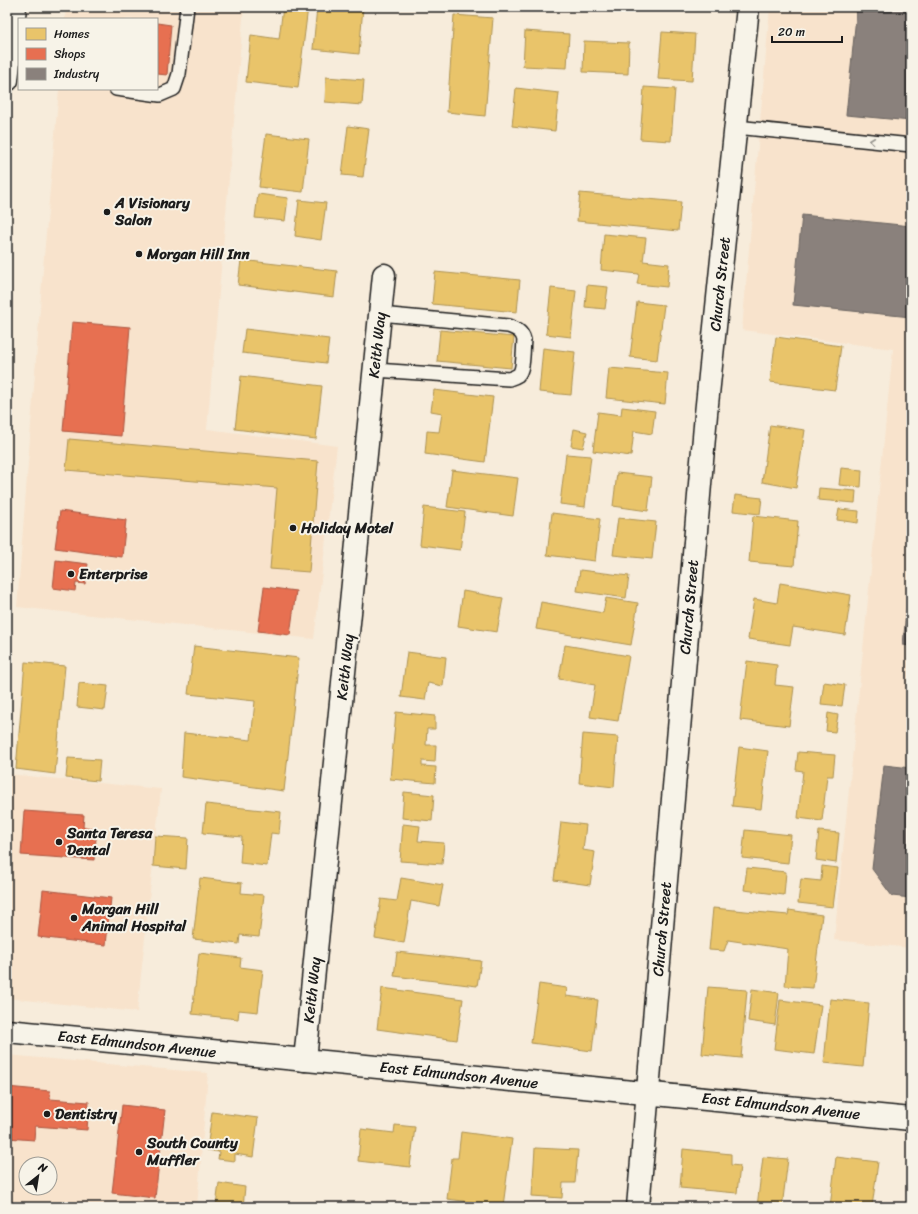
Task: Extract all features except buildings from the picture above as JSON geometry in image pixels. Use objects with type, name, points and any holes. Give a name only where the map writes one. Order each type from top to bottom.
[{"type":"street","points":[[7,80],[15,7]]},
{"type":"street","name":"Church Street","points":[[638,1207],[706,414],[748,7]]},
{"type":"street","name":"Keith Way","points":[[305,1060],[384,275]]},
{"type":"street","name":"East Edmundson Avenue","points":[[7,1031],[911,1119]]},
{"type":"lane","points":[[123,90],[160,95],[174,89],[179,74],[187,7]]},
{"type":"lane","points":[[8,75],[18,76]]},
{"type":"lane","points":[[736,127],[911,145]]},
{"type":"lane","points":[[375,370],[509,379],[518,375],[522,365],[524,340],[523,336],[517,329],[508,326],[380,314]]},
{"type":"shaded area","points":[[66,7],[244,7],[207,429],[337,446],[314,639],[17,607],[44,256],[59,90],[158,90],[158,18],[65,18]]},
{"type":"shaded area","points":[[770,7],[911,7],[911,948],[834,940],[893,349],[742,330]]},
{"type":"shaded area","points":[[7,774],[161,789],[137,1012],[7,998]]},
{"type":"shaded area","points":[[7,1055],[208,1073],[197,1207],[7,1207]]},
{"type":"place","name":"A Visionary Salon","points":[[107,212]]},
{"type":"place","name":"Morgan Hill Inn","points":[[139,254]]},
{"type":"place","name":"Holiday Motel","points":[[293,528]]},
{"type":"place","name":"Enterprise","points":[[71,574]]},
{"type":"place","name":"Santa Teresa Dental","points":[[59,842]]},
{"type":"place","name":"Morgan Hill Animal Hospital","points":[[74,918]]},
{"type":"place","name":"Dentistry","points":[[47,1114]]},
{"type":"place","name":"South County Muffler","points":[[139,1152]]}]
